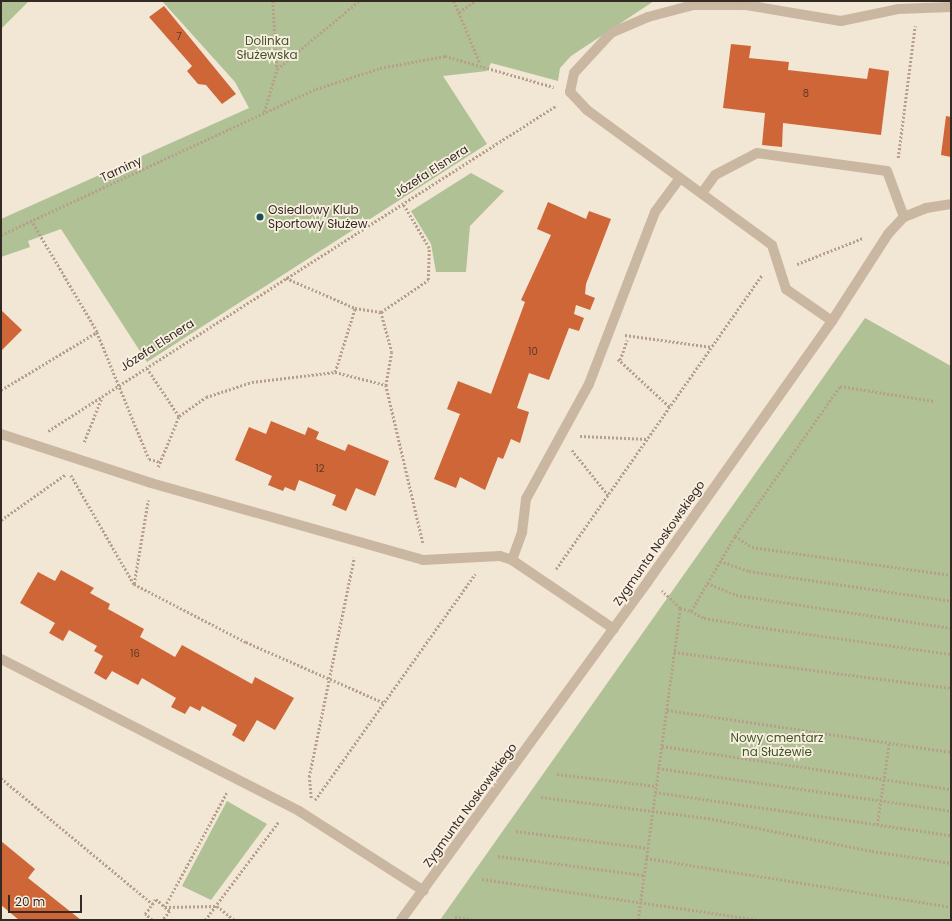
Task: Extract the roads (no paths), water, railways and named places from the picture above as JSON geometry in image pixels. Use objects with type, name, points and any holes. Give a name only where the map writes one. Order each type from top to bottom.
[{"type":"street","points":[[832,321],[786,289],[782,270],[772,246],[702,193],[622,138],[570,92],[574,72],[611,33],[648,17],[693,4],[746,5],[841,21],[918,8],[951,6]]},
{"type":"street","points":[[702,193],[715,175],[757,153],[887,171],[904,217]]},
{"type":"street","points":[[512,560],[522,532],[526,499],[589,384],[655,212],[680,178]]},
{"type":"street","name":"Zygmunta Noskowskiego","points":[[402,920],[614,629],[832,321],[888,234],[904,217],[926,208],[951,204]]},
{"type":"street","points":[[1,434],[151,483],[357,543],[428,560],[483,556],[512,560],[614,629]]},
{"type":"street","points":[[1,659],[299,812],[424,891]]},
{"type":"place","name":"Osiedlowy Klub Sportowy Służew","points":[[260,217]]},
{"type":"park label","name":"Dolinka Służewska","points":[[267,48]]},
{"type":"park label","name":"Nowy cmentarz na Służewie","points":[[777,745]]}]
